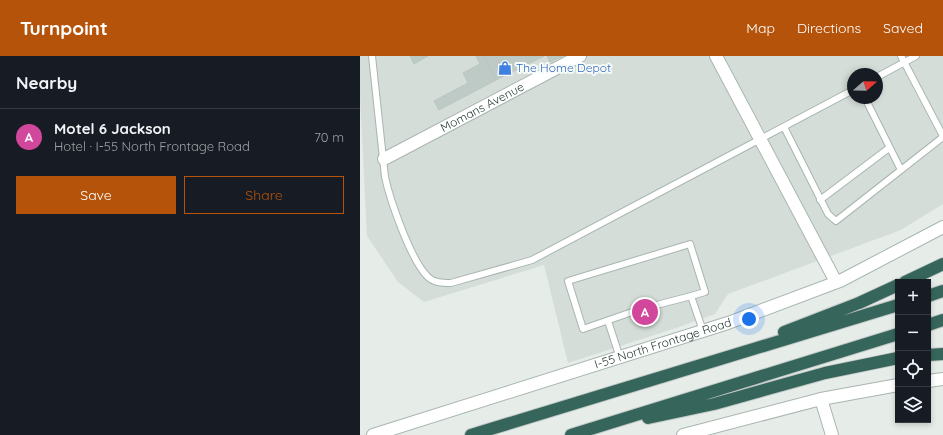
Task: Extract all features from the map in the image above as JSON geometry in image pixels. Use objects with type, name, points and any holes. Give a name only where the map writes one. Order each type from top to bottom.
[{"type":"highway","points":[[911,279],[943,264]]},
{"type":"highway","points":[[682,371],[859,303],[895,286]]},
{"type":"highway","points":[[931,295],[943,291]]},
{"type":"highway","points":[[471,435],[895,306]]},
{"type":"highway","points":[[931,324],[943,320]]},
{"type":"highway","points":[[571,435],[895,335]]},
{"type":"highway","points":[[931,355],[943,354]]},
{"type":"highway","points":[[588,430],[714,404],[825,373],[895,359]]},
{"type":"street","name":"Momans Avenue","points":[[384,159],[580,56]]},
{"type":"street","points":[[716,56],[836,282]]},
{"type":"street","name":"I-55 North Frontage Road","points":[[373,435],[703,331],[836,282],[943,227]]},
{"type":"street","points":[[931,381],[943,380]]},
{"type":"street","points":[[683,435],[821,399],[895,387]]},
{"type":"street","points":[[821,399],[832,435]]},
{"type":"lane","points":[[372,56],[384,159],[384,177],[389,194],[405,235],[421,268],[428,278],[439,283],[451,283],[532,260],[847,93]]},
{"type":"lane","points":[[784,127],[820,200],[828,214],[836,221],[943,137],[901,56]]},
{"type":"lane","points":[[883,74],[916,56]]},
{"type":"lane","points":[[868,104],[901,170]]},
{"type":"lane","points":[[820,200],[889,148]]},
{"type":"lane","points":[[632,312],[583,329],[568,281],[690,244],[705,292],[653,306]]},
{"type":"lane","points":[[691,296],[703,331]]},
{"type":"lane","points":[[608,321],[620,358]]},
{"type":"shaded area","points":[[360,56],[943,56],[943,204],[901,230],[728,294],[715,314],[568,363],[544,265],[424,302],[398,282],[367,236],[360,97]]},
{"type":"building","points":[[410,56],[428,56],[414,64]]},
{"type":"building","points":[[476,56],[484,56],[496,80],[439,110],[434,101],[468,83],[463,73],[480,64]]},
{"type":"building","name":"The Home Depot","points":[[484,56],[544,56],[496,80]]},
{"type":"building","name":"The Home Depot","points":[[547,56],[563,56],[550,62]]},
{"type":"place","name":"The Home Depot","points":[[505,68]]},
{"type":"place","name":"Motel 6 Jackson","points":[[645,312]]}]
